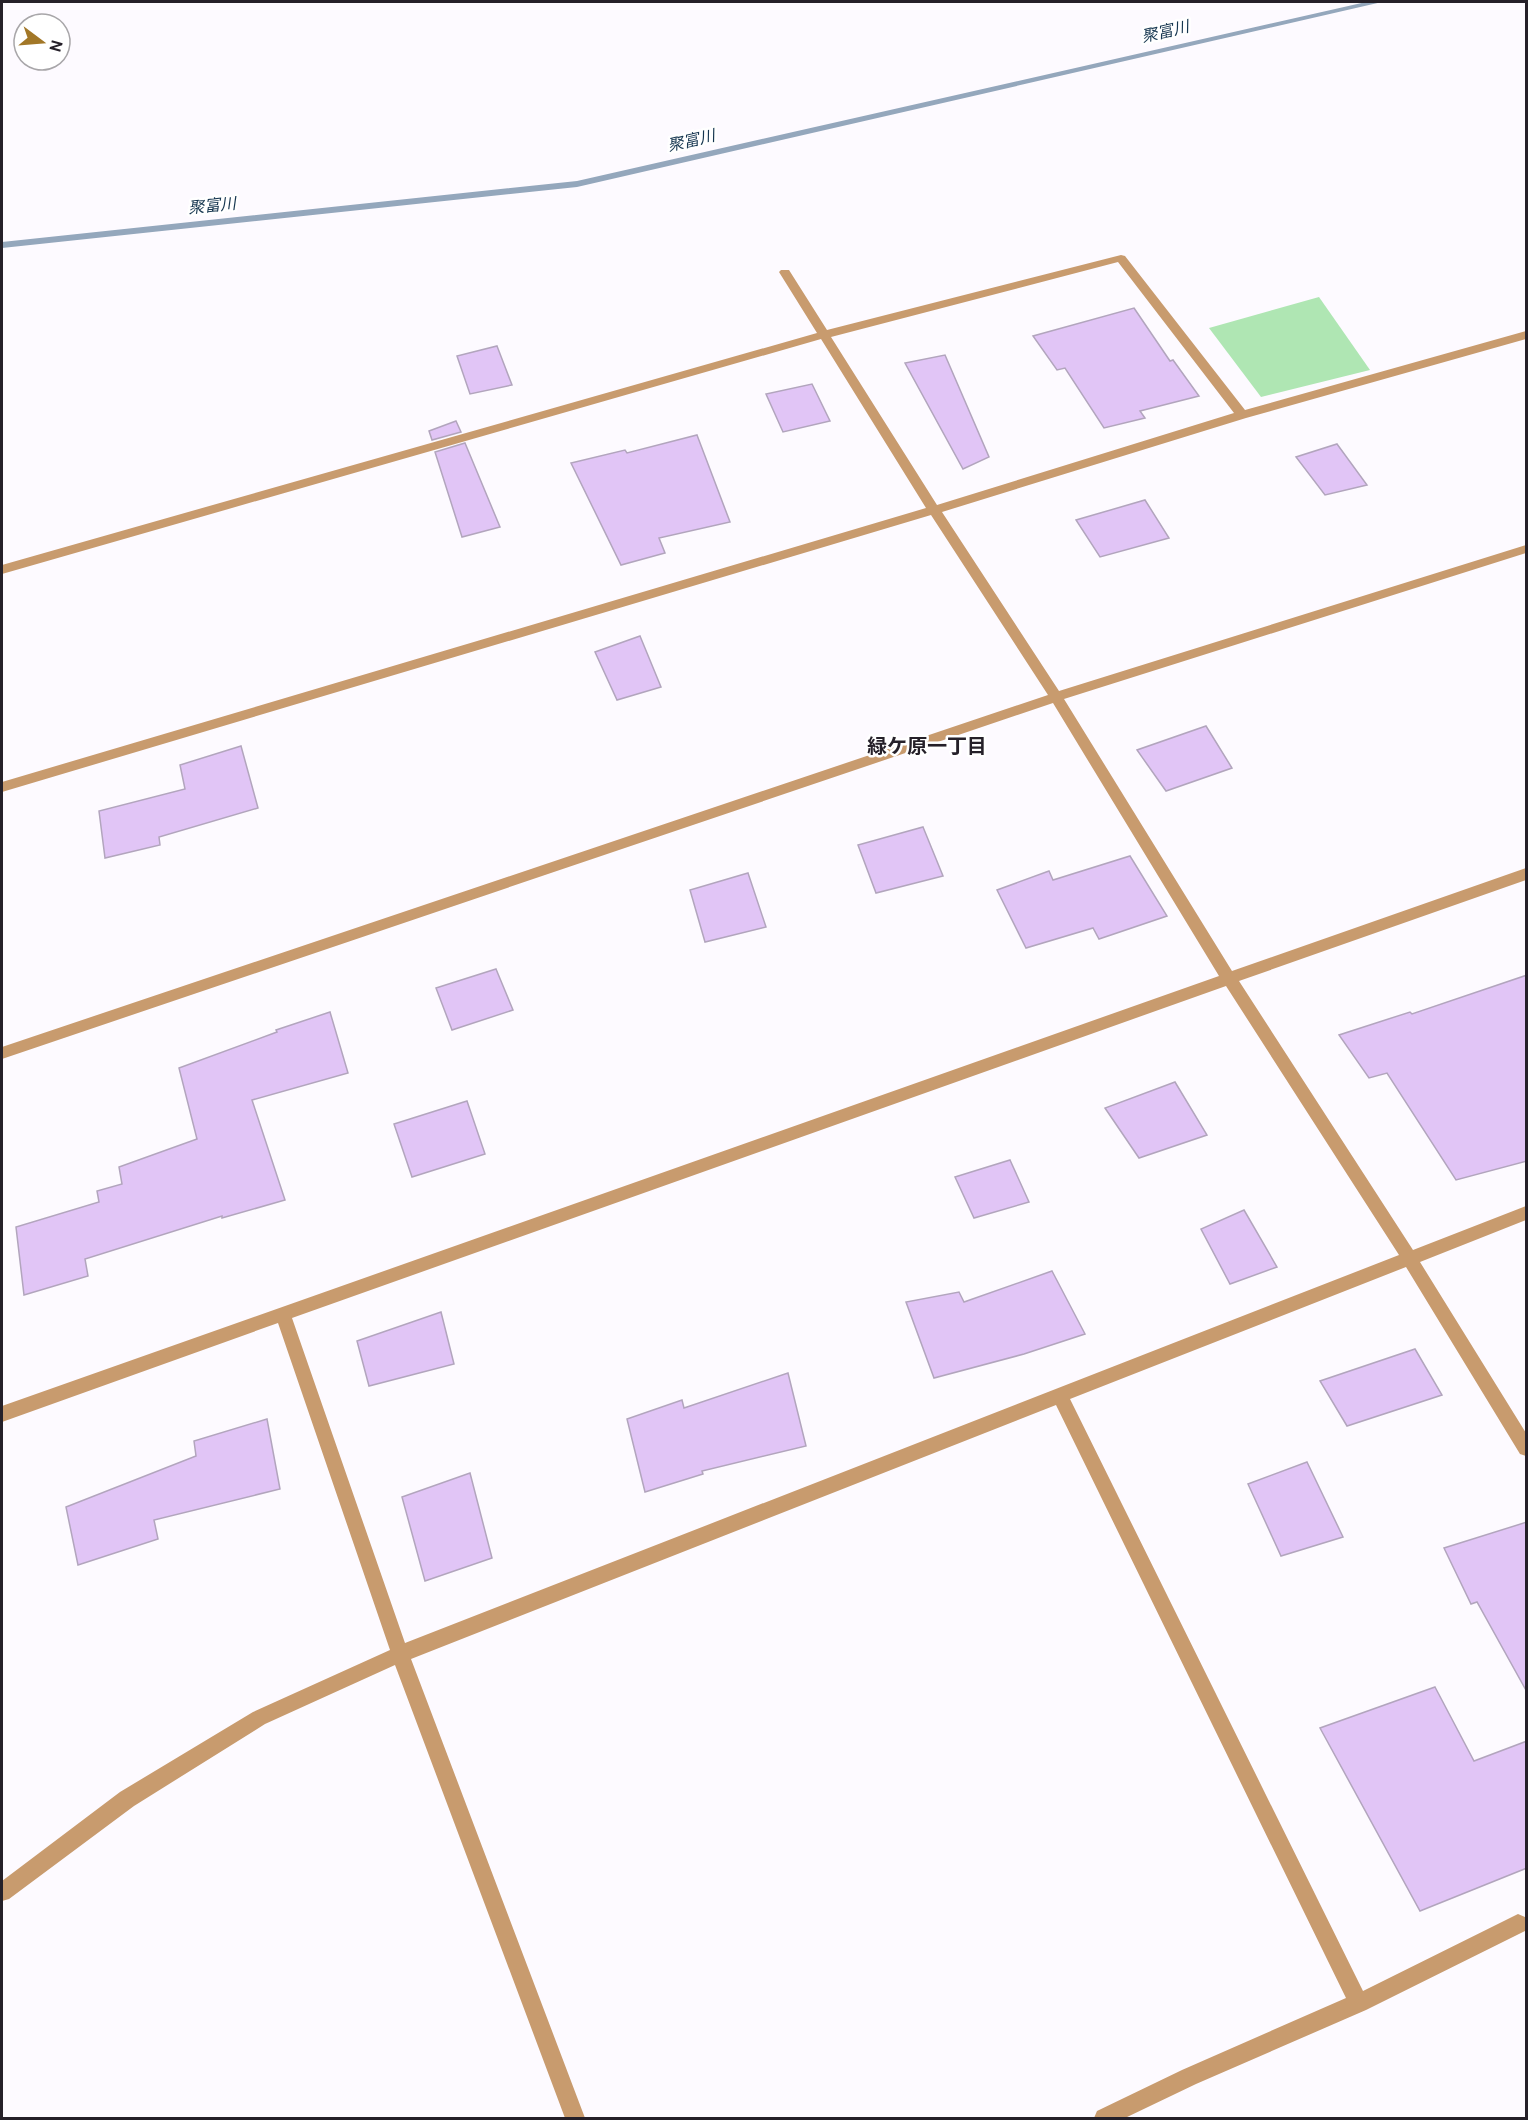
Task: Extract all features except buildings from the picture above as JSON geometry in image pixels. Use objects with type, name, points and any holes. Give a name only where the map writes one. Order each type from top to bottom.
[{"type":"street","points":[[2,569],[823,335],[1121,258],[1242,416]]},
{"type":"street","points":[[785,272],[934,510],[1056,697],[1229,979],[1410,1259],[1527,1448]]},
{"type":"street","points":[[2,787],[1242,416],[1527,336]]},
{"type":"street","points":[[2,1053],[1056,697],[1527,549]]},
{"type":"street","points":[[2,1414],[637,1187],[1527,874]]},
{"type":"street","points":[[2,1892],[128,1799],[259,1718],[400,1654],[1527,1213]]},
{"type":"street","points":[[283,1314],[400,1654],[575,2118]]},
{"type":"street","points":[[1059,1395],[1359,2003]]},
{"type":"street","points":[[1104,2118],[1189,2077],[1359,2003],[1518,1924]]},
{"type":"green space","points":[[1319,297],[1370,370],[1261,397],[1209,328]]},
{"type":"waterway","name":"聚富川","points":[[2,245],[577,184],[1377,2]]},
{"type":"district","name":"緑ケ原一丁目","points":[[927,746]]}]
